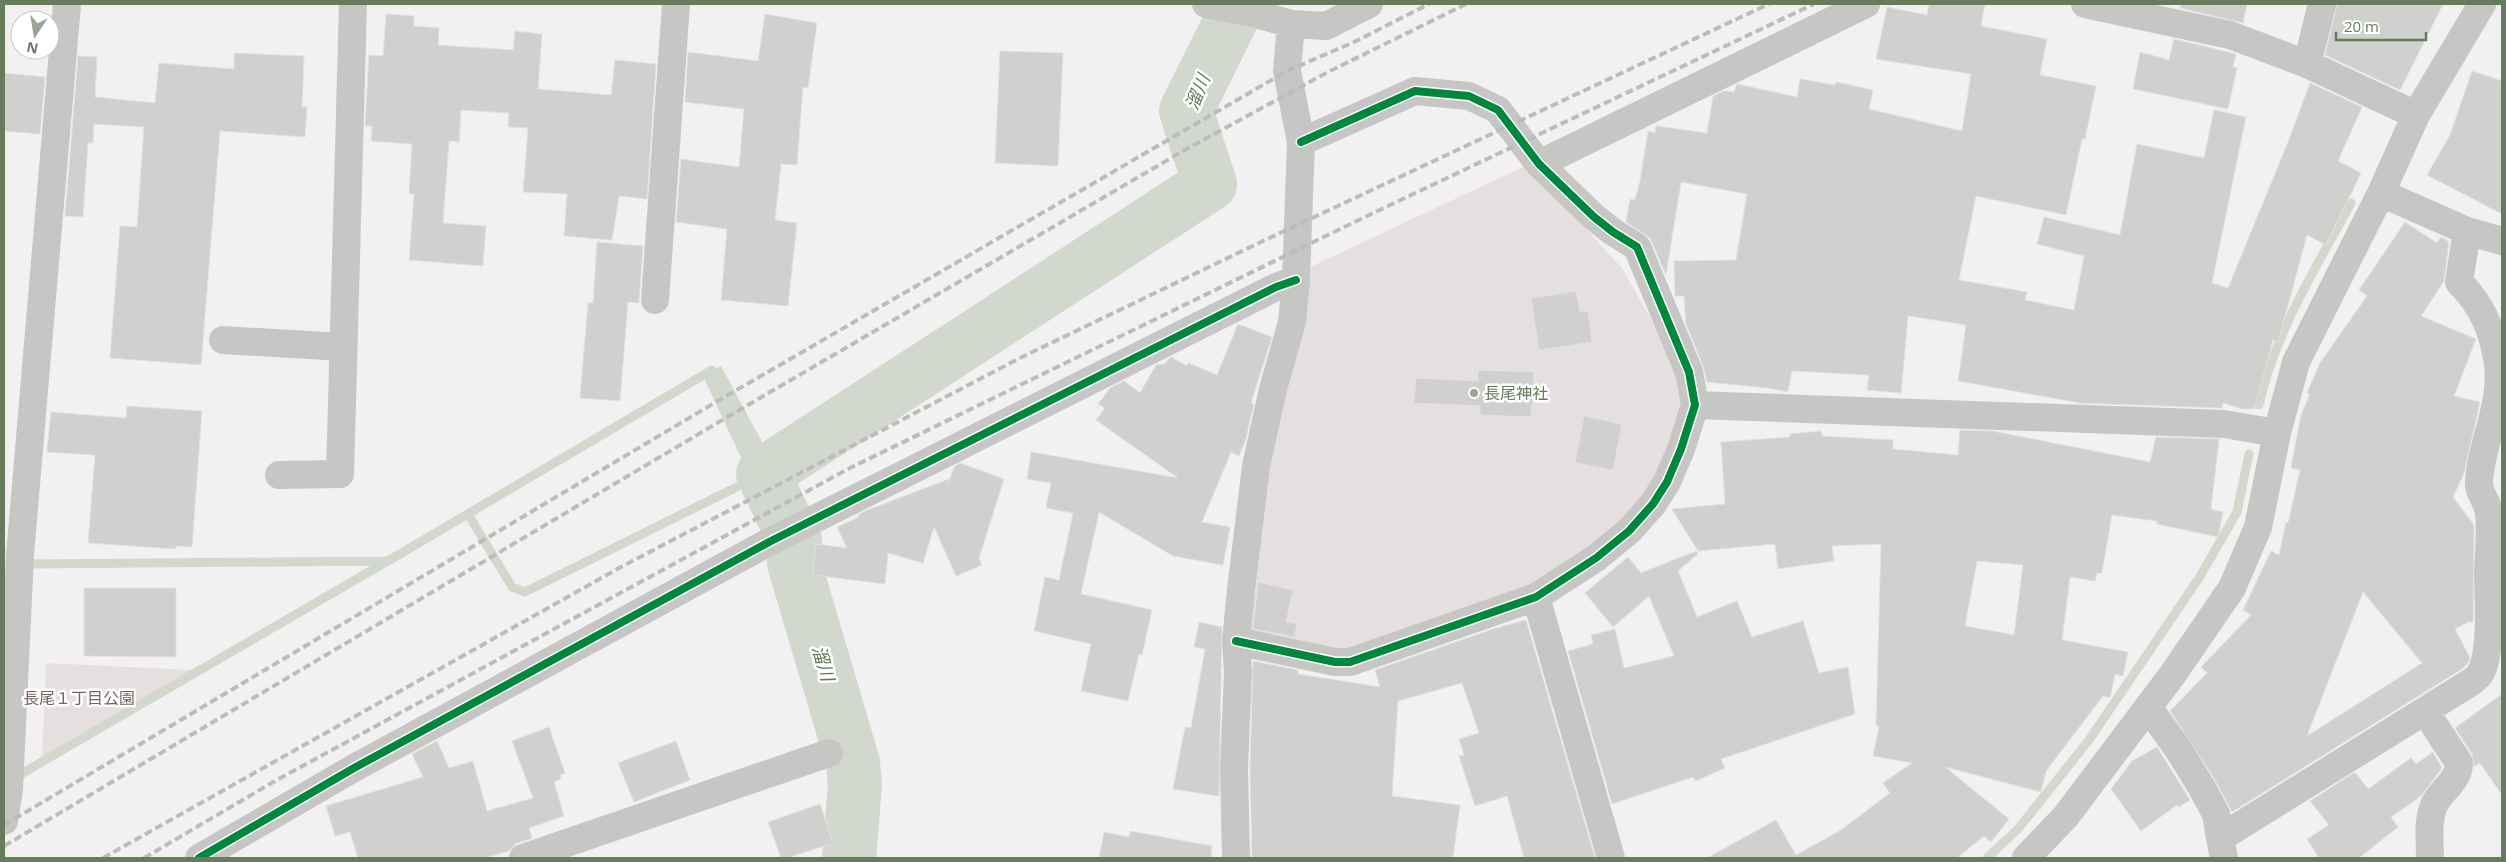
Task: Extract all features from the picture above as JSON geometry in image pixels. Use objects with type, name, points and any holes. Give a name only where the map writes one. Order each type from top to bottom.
[{"type":"street","points":[[4,821],[12,555],[67,4]]},
{"type":"street","points":[[279,475],[340,474],[353,4]]},
{"type":"street","points":[[655,300],[676,4]]},
{"type":"street","points":[[1252,11],[1326,26],[1369,4]]},
{"type":"street","points":[[1539,164],[1866,4]]},
{"type":"street","points":[[2085,4],[2121,8],[2230,35],[2307,64],[2416,115]]},
{"type":"street","points":[[2307,64],[2322,4]]},
{"type":"street","points":[[2026,858],[2066,816],[2148,708],[2232,588],[2258,527],[2277,433],[2296,362],[2381,193],[2416,115],[2482,4]]},
{"type":"street","points":[[1236,858],[1234,768],[1238,672],[1236,641],[1256,466],[1273,389],[1292,322],[1296,280],[1301,142],[1287,71],[1252,11]]},
{"type":"street","points":[[1236,641],[1335,662],[1350,662],[1536,597],[1596,558],[1629,531],[1653,504],[1671,474],[1696,405],[1688,372],[1638,247],[1613,232],[1594,217],[1539,164],[1498,110],[1469,96],[1415,91],[1301,142]]},
{"type":"street","points":[[2381,193],[2467,231],[2502,241]]},
{"type":"street","points":[[2148,708],[2178,749],[2216,814],[2222,848],[2477,678],[2483,668],[2487,644],[2498,515],[2479,484],[2480,469],[2497,404],[2497,359],[2486,318],[2472,295],[2459,282],[2467,231]]},
{"type":"street","points":[[199,858],[354,768],[771,541],[1276,288],[1296,280]]},
{"type":"street","points":[[223,340],[344,346]]},
{"type":"street","points":[[1696,405],[2224,424],[2277,433]]},
{"type":"street","points":[[1536,597],[1612,858]]},
{"type":"street","points":[[2425,711],[2459,763],[2459,772],[2435,804],[2430,826],[2430,858]]},
{"type":"street","points":[[523,858],[829,753]]},
{"type":"green space","points":[[1527,165],[1622,268],[1664,342],[1680,377],[1681,416],[1653,495],[1553,577],[1342,654],[1243,637],[1264,471],[1306,269]]},
{"type":"green space","name":"長尾１丁目公園","points":[[46,663],[192,670],[42,760]]},
{"type":"shaded area","points":[[721,366],[810,531],[782,546],[703,376]]},
{"type":"building","points":[[1929,4],[1985,4],[1981,26],[2047,39],[2040,75],[2096,86],[2085,139],[2082,139],[2066,215],[1976,196],[1959,280],[2027,292],[2025,300],[2074,310],[2084,256],[2037,244],[2044,217],[2120,235],[2137,144],[2204,158],[2214,110],[2246,117],[2212,283],[2228,288],[2310,83],[2362,107],[2338,161],[2361,173],[2326,245],[2307,235],[2278,342],[2273,340],[2254,409],[2243,409],[2223,403],[2222,408],[2080,403],[1958,381],[1966,325],[1908,316],[1901,393],[1867,390],[1869,375],[1792,371],[1788,392],[1768,388],[1707,382],[1703,366],[1686,324],[1684,296],[1675,296],[1674,261],[1736,260],[1747,194],[1681,182],[1666,275],[1650,238],[1626,222],[1630,199],[1635,200],[1640,181],[1648,131],[1655,133],[1656,126],[1707,133],[1713,96],[1724,91],[1734,92],[1737,84],[1797,97],[1800,79],[1835,85],[1836,82],[1873,90],[1869,109],[1962,131],[1971,74],[1876,59],[1887,7],[1927,15]]},
{"type":"building","points":[[2181,4],[2247,4],[2243,23],[2180,8]]},
{"type":"building","points":[[2337,4],[2443,4],[2400,90],[2325,55]]},
{"type":"building","points":[[386,14],[414,16],[414,26],[439,28],[438,45],[513,50],[515,31],[542,34],[538,89],[611,95],[615,60],[656,64],[647,199],[619,196],[612,240],[564,236],[567,194],[523,192],[528,128],[508,127],[509,113],[461,110],[459,142],[449,141],[443,223],[486,226],[483,266],[409,260],[414,194],[409,194],[412,144],[371,141],[372,126],[365,126],[369,55],[383,56]]},
{"type":"building","points":[[765,14],[817,23],[808,88],[803,87],[797,165],[781,164],[775,220],[797,223],[788,306],[721,300],[727,229],[676,222],[681,159],[739,167],[744,109],[685,102],[688,52],[758,61]]},
{"type":"building","points":[[2174,39],[2236,54],[2233,67],[2237,68],[2228,109],[2133,89],[2140,52],[2169,60]]},
{"type":"building","points":[[1000,51],[1063,53],[1058,166],[995,163]]},
{"type":"building","points":[[234,53],[304,56],[302,107],[307,107],[305,137],[220,131],[201,365],[110,358],[120,226],[137,227],[144,127],[94,124],[93,143],[88,143],[83,217],[65,216],[78,56],[97,57],[95,97],[155,103],[159,63],[234,69]]},
{"type":"building","points":[[2472,71],[2502,81],[2502,214],[2427,175],[2450,135]]},
{"type":"building","points":[[4,73],[45,77],[40,134],[4,131]]},
{"type":"building","points":[[2405,222],[2437,243],[2441,237],[2449,242],[2444,281],[2421,316],[2476,339],[2454,396],[2480,402],[2464,473],[2453,497],[2474,525],[2473,622],[2468,622],[2455,629],[2470,658],[2462,669],[2232,812],[2215,780],[2170,711],[2207,673],[2201,667],[2251,615],[2243,610],[2271,551],[2279,555],[2300,470],[2291,468],[2301,415],[2310,394],[2307,393],[2320,363],[2367,296],[2359,290]],"holes":[[[2363,592],[2422,663],[2307,736]]]},
{"type":"building","points":[[597,242],[643,246],[639,303],[628,302],[620,401],[580,398],[588,303],[593,303]]},
{"type":"building","points":[[1576,291],[1580,312],[1588,311],[1592,342],[1539,350],[1531,298]]},
{"type":"building","points":[[1238,324],[1272,337],[1251,403],[1254,404],[1245,442],[1239,456],[1231,452],[1202,522],[1230,527],[1223,565],[1173,556],[1099,512],[1081,594],[1152,610],[1142,655],[1139,654],[1128,701],[1081,691],[1091,644],[1034,631],[1045,577],[1059,580],[1073,513],[1046,508],[1051,483],[1027,479],[1031,452],[1178,478],[1096,420],[1105,408],[1098,404],[1110,388],[1124,381],[1140,393],[1156,365],[1164,364],[1171,357],[1187,366],[1188,363],[1217,375]]},
{"type":"building","name":"長尾神社","points":[[1478,370],[1534,372],[1531,417],[1480,415],[1480,406],[1414,403],[1416,378],[1478,381]]},
{"type":"building","points":[[127,406],[202,411],[192,547],[176,546],[176,549],[88,543],[95,455],[47,452],[51,412],[126,418]]},
{"type":"building","points":[[1584,416],[1622,424],[1613,470],[1575,463]]},
{"type":"building","points":[[1960,430],[1992,431],[2150,462],[2156,437],[2219,439],[2211,509],[2223,512],[2218,537],[2157,524],[2157,521],[2112,515],[2102,573],[2097,573],[2095,581],[2070,577],[2062,640],[2128,652],[2123,676],[2115,674],[2110,698],[2103,696],[2046,771],[2041,792],[1945,767],[2009,819],[1991,842],[1984,836],[1957,858],[1707,858],[1776,820],[1796,855],[1841,830],[1890,793],[1883,783],[1912,763],[1873,756],[1879,726],[1876,726],[1881,544],[1832,546],[1834,561],[1778,569],[1775,544],[1698,551],[1672,509],[1725,504],[1721,442],[1790,437],[1790,434],[1821,431],[1822,436],[1893,440],[1893,449],[1958,455]],"holes":[[[1977,561],[2023,565],[2014,635],[1965,626]]]},
{"type":"building","points":[[960,463],[1004,479],[979,558],[982,565],[956,576],[934,527],[923,563],[888,553],[885,584],[813,575],[816,544],[847,548],[837,527],[859,517],[858,515],[865,511],[949,479],[948,484],[954,467]]},
{"type":"building","points":[[1696,551],[1698,554],[1678,571],[1697,617],[1737,601],[1752,637],[1803,621],[1819,673],[1848,667],[1855,714],[1721,759],[1725,768],[1696,781],[1693,777],[1612,804],[1568,651],[1593,644],[1591,635],[1615,629],[1624,668],[1674,656],[1649,596],[1613,627],[1585,593],[1628,557],[1641,573]]},
{"type":"building","points":[[1258,582],[1293,590],[1286,622],[1297,624],[1294,637],[1253,629]]},
{"type":"building","points":[[84,588],[176,588],[176,657],[84,656]]},
{"type":"building","points":[[1526,620],[1595,858],[1524,858],[1507,796],[1475,806],[1459,756],[1464,755],[1459,739],[1479,733],[1462,683],[1398,701],[1392,796],[1460,805],[1453,858],[1252,858],[1250,768],[1253,661],[1298,670],[1298,674],[1380,687],[1375,670],[1496,628]]},
{"type":"building","points":[[1199,622],[1222,627],[1219,796],[1173,789],[1185,727],[1191,728],[1205,649],[1194,647]]},
{"type":"building","points":[[2502,694],[2502,795],[2480,763],[2474,767],[2472,754],[2455,728]]},
{"type":"building","points":[[549,727],[565,773],[560,775],[561,779],[554,782],[564,816],[529,828],[532,838],[517,843],[509,851],[485,858],[358,858],[350,832],[335,836],[326,806],[423,777],[412,754],[437,741],[449,768],[473,761],[487,811],[533,798],[512,741]]},
{"type":"building","points":[[676,741],[690,780],[634,802],[618,763]]},
{"type":"building","points":[[2157,747],[2190,800],[2179,807],[2177,805],[2141,831],[2111,789],[2132,761]]},
{"type":"building","points":[[2433,752],[2442,768],[2421,796],[2391,817],[2398,827],[2359,858],[2319,858],[2307,839],[2329,825],[2310,801],[2355,772],[2368,789],[2411,758],[2416,764]]},
{"type":"building","points":[[820,804],[833,843],[787,858],[781,858],[768,822]]},
{"type":"building","points":[[1130,831],[1212,846],[1211,858],[1099,858],[1104,832],[1129,837]]},
{"type":"waterway","name":"溜川","points":[[849,858],[855,785],[853,763],[794,563],[795,540],[763,474],[1210,184],[1186,111],[1239,4]]},
{"type":"waterway","points":[[2259,405],[2266,378],[2286,326],[2351,203]]},
{"type":"waterway","points":[[33,564],[388,561],[712,370],[717,381]]},
{"type":"waterway","points":[[1987,858],[2018,829],[2089,740],[2199,578],[2237,512],[2249,454]]},
{"type":"waterway","points":[[468,514],[512,587],[525,592],[761,475]]},
{"type":"waterway","points":[[21,774],[386,562]]},
{"type":"railway","points":[[4,825],[716,402],[1287,71],[1354,42],[1429,4]]},
{"type":"railway","points":[[4,846],[724,419],[1183,151],[1328,72],[1466,4]]},
{"type":"railway","points":[[103,858],[621,567],[1020,358],[1263,241],[1769,4]]},
{"type":"railway","points":[[144,858],[275,781],[848,469],[1369,215],[1814,4]]},
{"type":"cycle path","points":[[1236,641],[1335,662],[1350,662],[1536,597],[1596,558],[1629,531],[1653,504],[1667,482],[1681,449],[1695,405],[1689,372],[1637,247],[1594,217],[1539,164],[1498,110],[1469,96],[1415,91],[1301,142]]},
{"type":"cycle path","points":[[199,858],[354,768],[771,541],[1276,287],[1296,280]]},
{"type":"place","name":"長尾神社","points":[[1474,393]]}]
